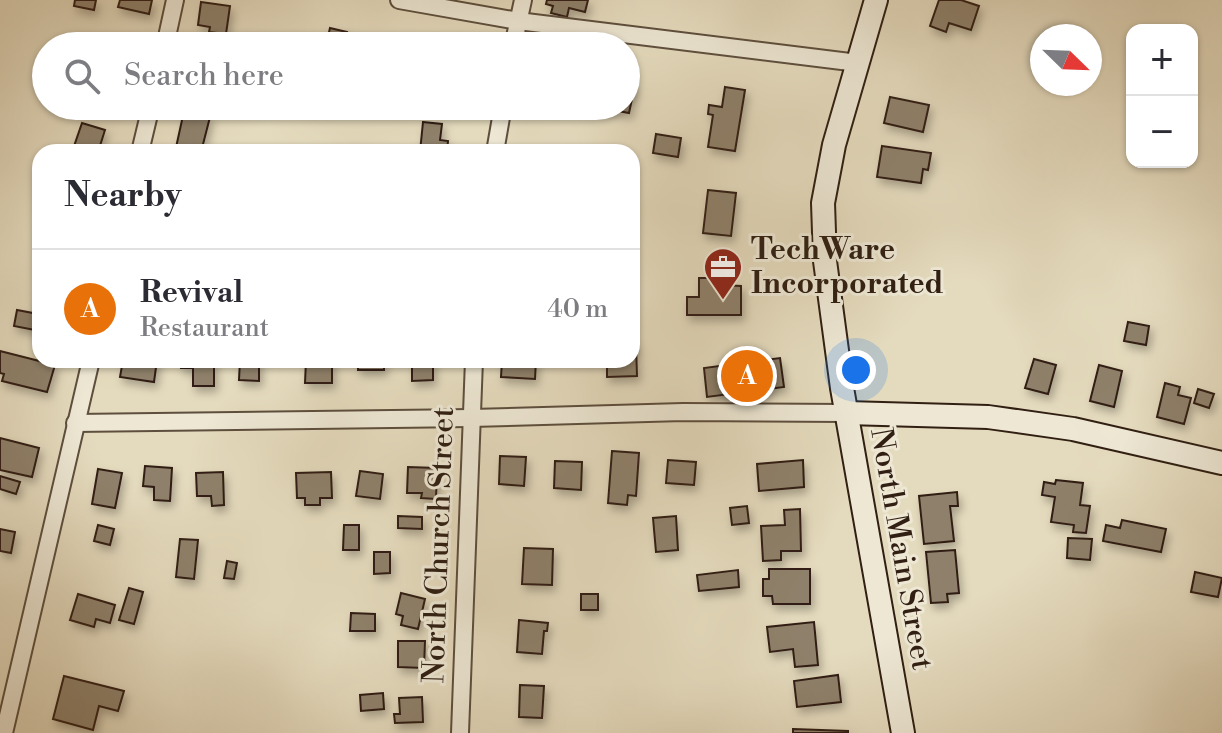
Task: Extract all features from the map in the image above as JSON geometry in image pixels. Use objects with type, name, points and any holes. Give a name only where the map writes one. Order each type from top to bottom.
[{"type":"main road","name":"North Main Street","points":[[876,0],[834,145],[823,203],[825,261],[847,413],[903,733]]},
{"type":"main road","points":[[847,413],[988,417],[1073,429],[1222,463]]},
{"type":"street","points":[[168,32],[175,0]]},
{"type":"street","points":[[399,0],[518,21],[607,32]]},
{"type":"street","points":[[516,32],[523,0]]},
{"type":"street","points":[[640,36],[858,63]]},
{"type":"street","points":[[142,144],[148,120]]},
{"type":"street","points":[[496,144],[501,120]]},
{"type":"street","points":[[4,733],[89,368]]},
{"type":"street","name":"North Church Street","points":[[460,733],[474,368]]},
{"type":"street","points":[[75,423],[683,412],[847,413]]},
{"type":"building","points":[[75,0],[96,0],[94,10],[74,6]]},
{"type":"building","points":[[120,0],[152,0],[149,14],[118,7]]},
{"type":"building","points":[[547,0],[588,0],[585,12],[569,8],[567,17],[551,13],[553,6],[546,4]]},
{"type":"building","points":[[939,0],[961,0],[979,6],[971,30],[949,23],[946,32],[930,26]]},
{"type":"building","points":[[201,2],[230,6],[226,32],[209,32],[210,27],[198,25]]},
{"type":"building","points":[[725,87],[745,90],[735,151],[708,147],[713,115],[708,114],[709,105],[722,107]]},
{"type":"building","points":[[890,97],[929,105],[923,132],[884,123]]},
{"type":"building","points":[[182,120],[209,120],[203,144],[177,144]]},
{"type":"building","points":[[423,122],[442,124],[440,140],[448,141],[448,144],[421,144]]},
{"type":"building","points":[[82,123],[105,130],[101,144],[75,144]]},
{"type":"building","points":[[656,134],[681,138],[678,157],[653,153]]},
{"type":"building","points":[[882,146],[931,153],[928,170],[923,169],[921,183],[877,177]]},
{"type":"building","points":[[708,190],[736,193],[731,236],[703,233]]},
{"type":"building","points":[[699,278],[721,278],[721,285],[741,286],[741,315],[687,315],[687,297],[699,297]]},
{"type":"building","points":[[17,310],[32,313],[32,329],[14,326]]},
{"type":"building","points":[[1128,322],[1149,326],[1146,345],[1124,341]]},
{"type":"building","points":[[0,351],[32,359],[32,368],[54,368],[47,392],[2,381],[4,374],[0,373]]},
{"type":"building","points":[[780,358],[784,387],[707,397],[704,368]]},
{"type":"building","points":[[1034,359],[1056,365],[1048,394],[1025,388]]},
{"type":"building","points":[[1099,365],[1122,371],[1114,407],[1090,401]]},
{"type":"building","points":[[122,368],[156,368],[154,382],[120,377]]},
{"type":"building","points":[[193,368],[214,368],[214,386],[193,386]]},
{"type":"building","points":[[240,368],[259,368],[259,381],[239,380]]},
{"type":"building","points":[[306,368],[332,368],[332,383],[305,383]]},
{"type":"building","points":[[358,368],[384,368],[384,370]]},
{"type":"building","points":[[412,368],[433,368],[433,380],[412,381]]},
{"type":"building","points":[[502,368],[536,368],[535,379],[501,377]]},
{"type":"building","points":[[607,368],[637,368],[637,376],[607,377]]},
{"type":"building","points":[[1165,383],[1180,387],[1178,395],[1191,398],[1184,424],[1157,417]]},
{"type":"building","points":[[1198,389],[1214,394],[1209,408],[1194,403]]},
{"type":"building","points":[[0,438],[39,448],[32,477],[0,470]]},
{"type":"building","points":[[612,451],[639,453],[636,496],[628,495],[627,505],[608,503]]},
{"type":"building","points":[[500,456],[526,457],[524,486],[499,484]]},
{"type":"building","points":[[668,460],[696,462],[694,485],[666,483]]},
{"type":"building","points":[[803,460],[804,487],[759,491],[757,464]]},
{"type":"building","points":[[555,461],[582,462],[581,490],[554,488]]},
{"type":"building","points":[[145,466],[172,468],[170,501],[154,500],[154,487],[143,486]]},
{"type":"building","points":[[408,467],[437,468],[436,499],[421,498],[422,493],[407,493]]},
{"type":"building","points":[[98,469],[122,473],[115,508],[92,504]]},
{"type":"building","points":[[360,471],[383,474],[380,499],[356,496]]},
{"type":"building","points":[[223,472],[224,505],[212,506],[211,496],[197,496],[196,473]]},
{"type":"building","points":[[331,472],[332,498],[320,498],[320,505],[305,505],[305,498],[297,498],[296,473]]},
{"type":"building","points":[[0,476],[20,482],[16,494],[0,489]]},
{"type":"building","points":[[1056,480],[1083,483],[1080,505],[1090,506],[1086,533],[1073,532],[1074,525],[1051,522],[1055,497],[1042,495],[1044,482],[1055,484]]},
{"type":"building","points":[[957,492],[958,506],[950,506],[954,541],[924,544],[919,496]]},
{"type":"building","points":[[747,506],[749,523],[732,525],[730,508]]},
{"type":"building","points":[[800,509],[801,551],[781,551],[781,560],[763,561],[761,526],[785,525],[784,510]]},
{"type":"building","points":[[398,516],[422,517],[422,529],[398,528]]},
{"type":"building","points":[[676,516],[678,550],[656,552],[653,518]]},
{"type":"building","points":[[1122,520],[1166,529],[1161,552],[1103,541],[1106,525],[1120,528]]},
{"type":"building","points":[[98,525],[114,529],[110,545],[94,541]]},
{"type":"building","points":[[344,525],[359,525],[359,550],[343,550]]},
{"type":"building","points":[[0,529],[15,532],[11,553],[0,551]]},
{"type":"building","points":[[1068,538],[1092,539],[1090,560],[1067,558]]},
{"type":"building","points":[[180,539],[198,540],[194,579],[176,577]]},
{"type":"building","points":[[524,548],[553,549],[552,585],[522,584]]},
{"type":"building","points":[[955,550],[959,593],[947,594],[948,602],[931,603],[926,552]]},
{"type":"building","points":[[374,552],[390,552],[390,573],[374,574]]},
{"type":"building","points":[[227,561],[237,563],[234,579],[224,578]]},
{"type":"building","points":[[769,569],[810,569],[810,604],[773,604],[772,596],[763,596],[763,579],[769,579]]},
{"type":"building","points":[[738,570],[739,587],[699,591],[697,575]]},
{"type":"building","points":[[1195,572],[1222,578],[1218,597],[1191,592]]},
{"type":"building","points":[[129,588],[143,592],[134,624],[119,620]]},
{"type":"building","points":[[401,593],[425,599],[418,629],[401,625],[403,616],[396,614]]},
{"type":"building","points":[[78,594],[115,605],[110,623],[96,619],[94,627],[70,620]]},
{"type":"building","points":[[581,594],[598,594],[598,610],[581,610]]},
{"type":"building","points":[[351,613],[375,614],[375,631],[350,631]]},
{"type":"building","points":[[519,620],[548,623],[547,631],[544,631],[542,654],[517,652]]},
{"type":"building","points":[[814,622],[818,665],[795,667],[793,649],[770,652],[767,627]]},
{"type":"building","points":[[398,641],[425,641],[424,668],[398,667]]},
{"type":"building","points":[[838,675],[841,702],[797,707],[794,681]]},
{"type":"building","points":[[64,676],[124,691],[118,711],[99,706],[93,730],[53,719]]},
{"type":"building","points":[[520,685],[544,686],[542,718],[519,717]]},
{"type":"building","points":[[383,693],[384,709],[361,711],[360,695]]},
{"type":"building","points":[[422,697],[423,722],[395,723],[394,714],[400,714],[399,698]]},
{"type":"building","points":[[793,729],[848,731],[848,733],[793,733]]},
{"type":"place","name":"TechWare Incorporated","points":[[723,301]]},
{"type":"place","name":"Revival","points":[[747,376]]}]
